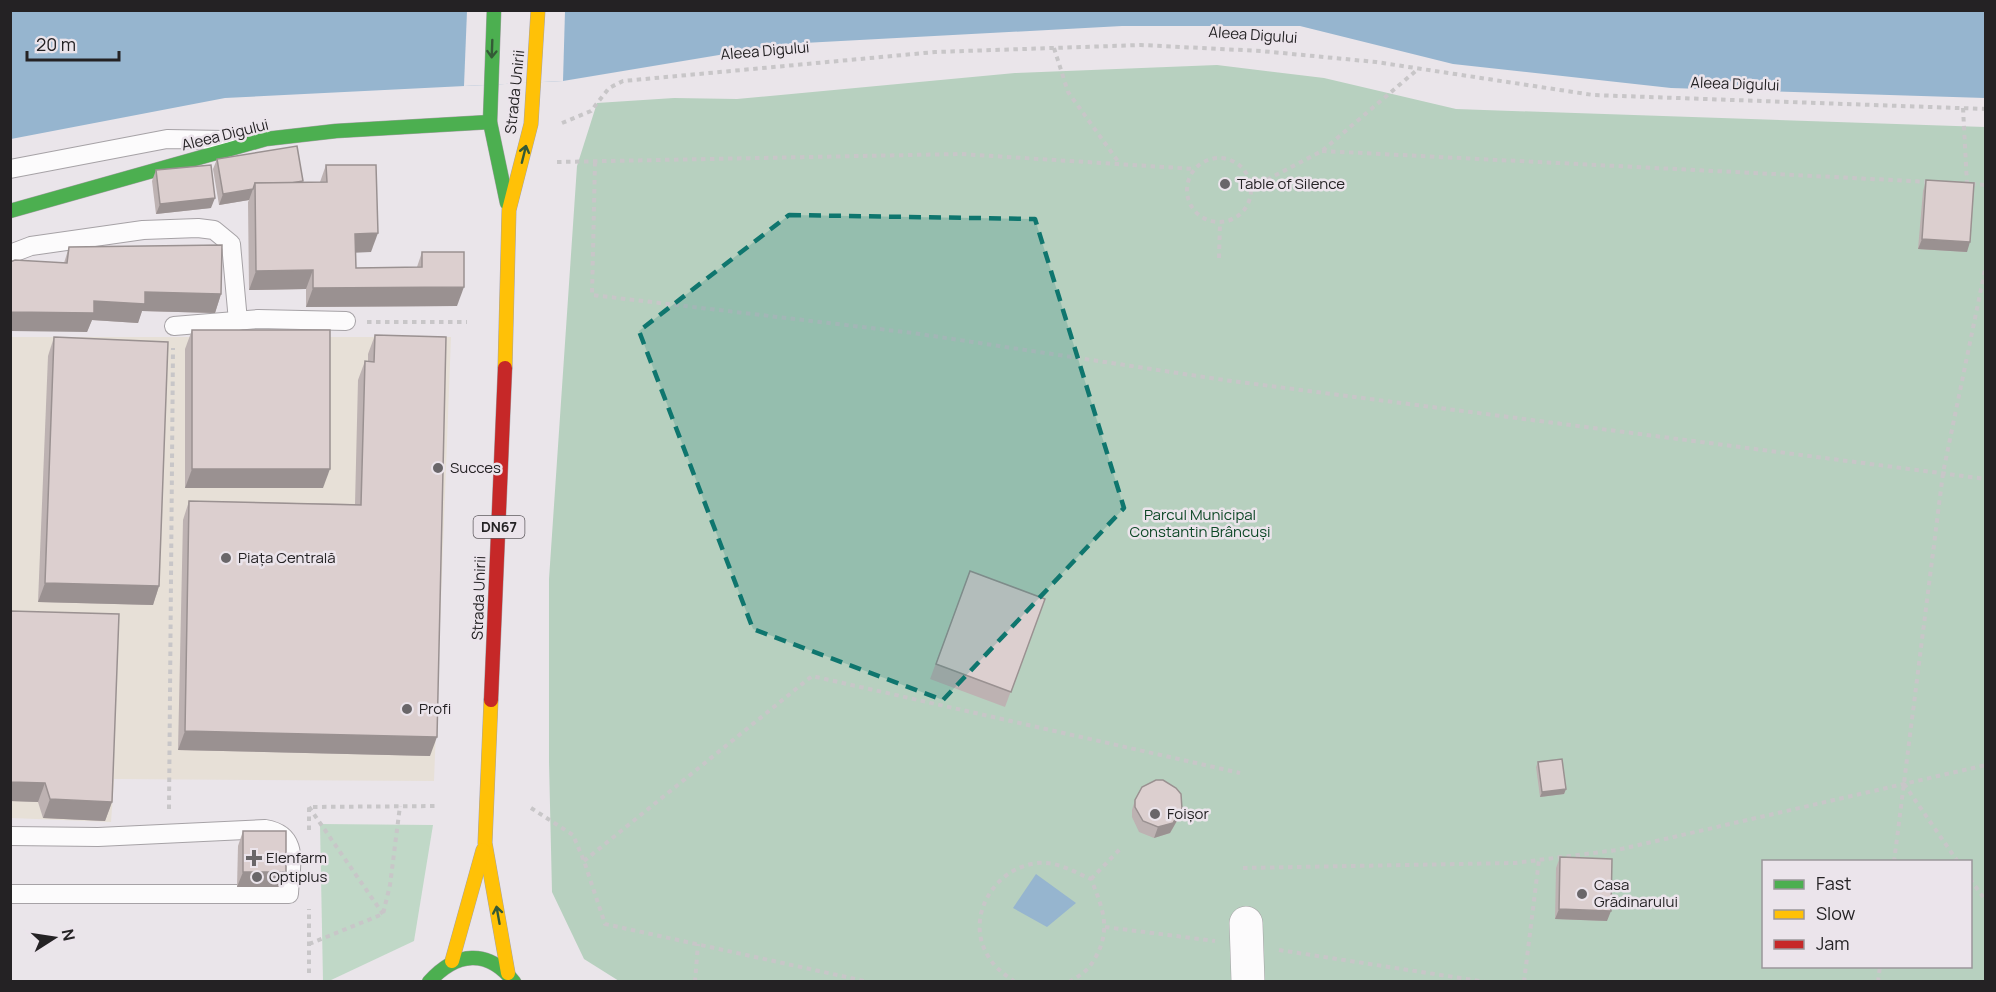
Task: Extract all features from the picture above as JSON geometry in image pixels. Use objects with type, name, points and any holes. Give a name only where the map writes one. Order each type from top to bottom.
[{"type":"main road","name":"Strada Unirii","points":[[494,10],[490,123],[509,210]]},
{"type":"main road","name":"Strada Unirii","points":[[511,977],[492,961],[472,957],[452,961],[485,843],[505,377],[509,210],[531,124],[538,10]]},
{"type":"main road","name":"Aleea Digului","points":[[10,211],[266,139],[347,130],[470,122],[490,123]]},
{"type":"main road","name":"Strada Unirii","points":[[485,843],[511,977]]},
{"type":"main road","points":[[429,981],[437,970],[452,961]]},
{"type":"street","points":[[1246,934],[1248,981]]},
{"type":"lane","points":[[10,169],[167,139],[266,139]]},
{"type":"lane","points":[[10,254],[31,246],[143,230],[198,228],[214,230],[231,244],[238,321]]},
{"type":"lane","points":[[174,326],[258,319],[346,321]]},
{"type":"lane","points":[[10,836],[98,837],[266,829],[278,832],[287,839],[291,851],[290,894],[10,894]]},
{"type":"path","name":"Aleea Digului","points":[[531,124],[558,124],[591,111],[609,88],[623,81],[935,52],[1141,45],[1261,51],[1376,62],[1593,95],[1986,109]]},
{"type":"path","points":[[1054,48],[1068,92],[1120,164]]},
{"type":"path","points":[[1251,188],[1322,151],[1419,69]]},
{"type":"path","points":[[1963,108],[1967,184]]},
{"type":"path","points":[[1322,151],[1934,183]]},
{"type":"path","points":[[557,162],[961,154],[1195,169]]},
{"type":"path","points":[[1213,159],[1234,162],[1242,168],[1251,188],[1246,208],[1239,216],[1220,223],[1200,216],[1188,199],[1187,188],[1195,169],[1203,162],[1213,159]]},
{"type":"path","points":[[596,162],[592,295],[914,333],[1224,380],[1986,479]]},
{"type":"path","points":[[1956,184],[1986,185]]},
{"type":"path","points":[[1219,258],[1220,223]]},
{"type":"path","points":[[1894,860],[1943,472],[1986,265]]},
{"type":"path","points":[[383,322],[467,322]]},
{"type":"path","points":[[169,834],[174,326]]},
{"type":"path","points":[[584,861],[812,676],[1240,773]]},
{"type":"path","points":[[1243,868],[1515,863],[1617,850],[1986,765]]},
{"type":"path","points":[[1904,784],[1957,860]]},
{"type":"path","points":[[383,914],[390,885],[399,806]]},
{"type":"path","points":[[309,807],[438,806]]},
{"type":"path","points":[[309,807],[309,841]]},
{"type":"path","points":[[309,807],[383,914]]},
{"type":"path","points":[[531,808],[573,835],[605,924],[869,981]]},
{"type":"path","points":[[1091,879],[1122,847]]},
{"type":"path","points":[[1524,981],[1539,860]]},
{"type":"path","points":[[1015,981],[999,971],[987,955],[980,934],[981,913],[988,894],[1001,878],[1019,867],[1039,862],[1060,865],[1091,879],[1103,907],[1106,927],[1101,948],[1091,965],[1076,979],[1070,981]]},
{"type":"path","points":[[1972,880],[1986,900]]},
{"type":"path","points":[[309,898],[309,973]]},
{"type":"path","points":[[309,944],[383,914]]},
{"type":"path","points":[[1106,927],[1246,934],[1486,981]]},
{"type":"path","points":[[695,981],[698,944]]},
{"type":"highlighted area","points":[[789,215],[1035,219],[1124,508],[943,700],[753,629],[639,331]]},
{"type":"shaded area","name":"Piața Centrală","points":[[11,337],[451,337],[434,781],[114,779],[111,822],[11,818]]},
{"type":"green space","name":"Parcul Municipal Constantin Brâncuși","points":[[1217,65],[1324,78],[1456,109],[1985,127],[1985,981],[619,981],[584,959],[552,892],[549,762],[549,579],[577,166],[597,103],[674,98],[737,99],[1015,73]]},
{"type":"green space","points":[[320,824],[433,825],[414,941],[329,981],[323,981]]},
{"type":"water","points":[[11,11],[1985,11],[1985,98],[1671,88],[1453,64],[1300,26],[1122,26],[785,44],[563,81],[225,98],[11,139]]},
{"type":"water","points":[[1036,874],[1076,903],[1047,927],[1013,908]]},
{"type":"pier","points":[[467,11],[565,11],[563,81],[464,86]]},
{"type":"building","points":[[297,146],[303,181],[255,183],[253,189],[223,194],[217,159]]},
{"type":"building","points":[[211,165],[215,198],[160,204],[156,170]]},
{"type":"building","points":[[326,165],[376,165],[378,233],[355,234],[356,268],[422,267],[422,252],[464,252],[464,287],[313,288],[313,270],[256,271],[255,183],[327,182]]},
{"type":"building","points":[[1926,180],[1974,183],[1970,242],[1922,239]]},
{"type":"building","points":[[222,245],[221,294],[145,292],[145,304],[94,301],[94,313],[10,312],[10,262],[15,260],[67,263],[69,247]]},
{"type":"building","points":[[192,330],[330,330],[330,469],[192,469]]},
{"type":"building","points":[[375,335],[446,337],[437,737],[185,731],[189,501],[361,505],[365,361],[374,362]]},
{"type":"building","points":[[54,337],[168,342],[159,586],[45,583]]},
{"type":"building","points":[[970,571],[1045,599],[1011,692],[936,664]]},
{"type":"building","points":[[10,611],[119,614],[112,802],[50,799],[45,783],[10,782]]},
{"type":"building","points":[[1562,759],[1566,789],[1542,792],[1538,762]]},
{"type":"building","name":"Foișor","points":[[1156,780],[1163,780],[1176,788],[1181,794],[1182,809],[1173,823],[1158,827],[1143,821],[1135,807],[1135,800],[1142,787]]},
{"type":"building","points":[[243,831],[286,831],[286,872],[243,872]]},
{"type":"building","name":"Casa Grădinarului","points":[[1560,857],[1612,859],[1611,911],[1559,909]]},
{"type":"traffic: fast","points":[[494,10],[490,122],[507,203]]},
{"type":"traffic: fast","points":[[10,211],[266,139],[336,131],[490,122]]},
{"type":"traffic: fast","points":[[429,982],[450,965],[472,958],[494,963],[514,982]]},
{"type":"traffic: slow","points":[[505,368],[509,210],[531,124],[538,10]]},
{"type":"traffic: slow","points":[[491,700],[485,843],[508,973]]},
{"type":"traffic: slow","points":[[452,961],[483,850]]},
{"type":"traffic: jam","points":[[491,700],[505,368]]},
{"type":"place","name":"Table of Silence","points":[[1225,184]]},
{"type":"place","name":"Succes","points":[[438,468]]},
{"type":"place","name":"Piața Centrală","points":[[226,558]]},
{"type":"place","name":"Profi","points":[[407,709]]},
{"type":"place","name":"Foișor","points":[[1155,814]]},
{"type":"place","name":"Elenfarm","points":[[254,858]]},
{"type":"place","name":"Optiplus","points":[[257,877]]},
{"type":"place","name":"Casa Grădinarului","points":[[1582,894]]}]
